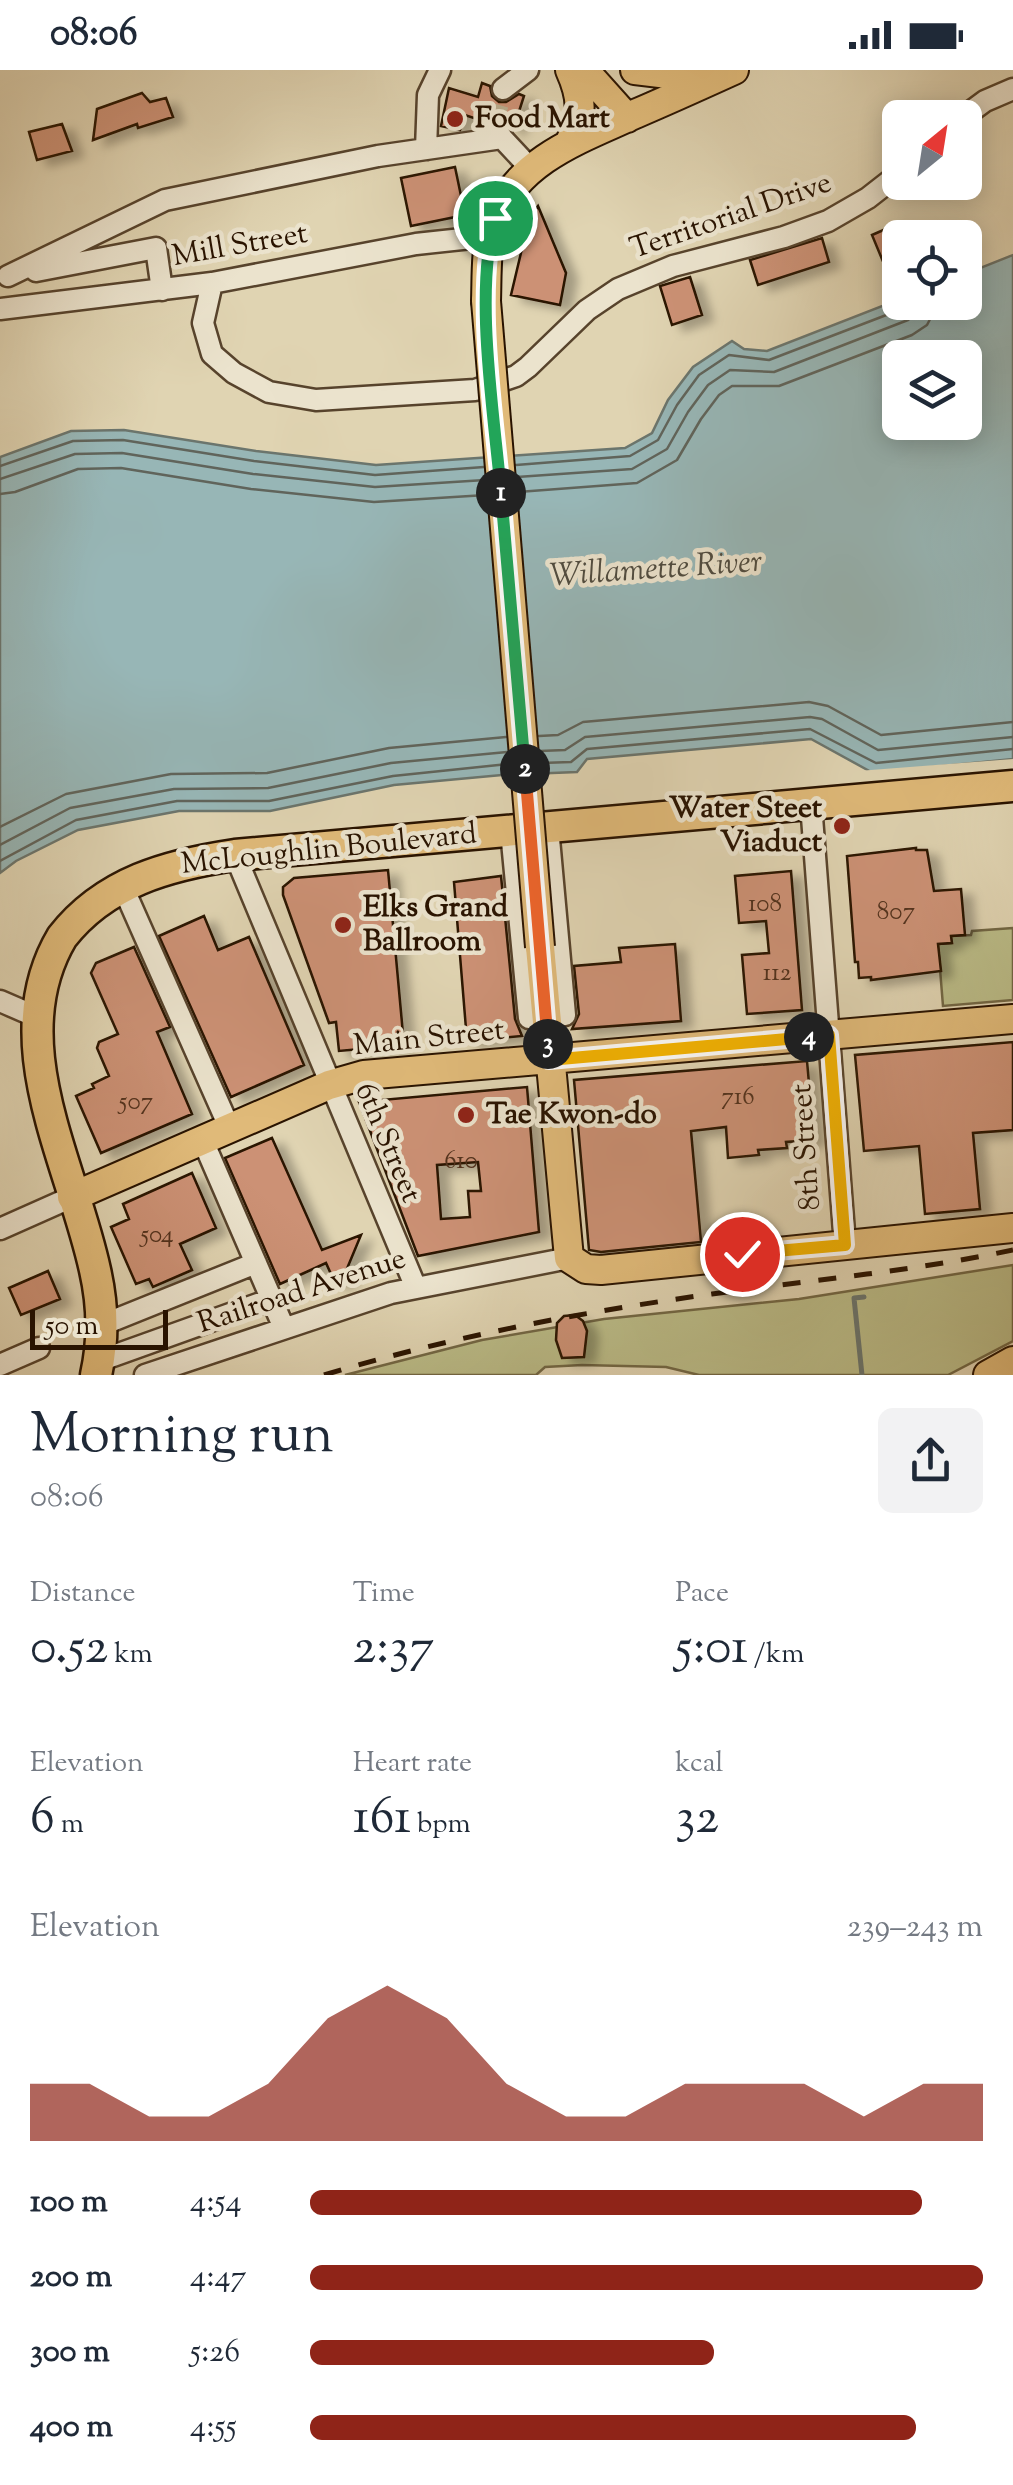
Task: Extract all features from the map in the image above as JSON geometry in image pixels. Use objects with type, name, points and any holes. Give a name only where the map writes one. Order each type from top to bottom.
[{"type":"highway","name":"McLoughlin Boulevard","points":[[98,1368],[102,1324],[94,1267],[35,1084],[30,1014],[40,976],[58,942],[92,906],[122,885],[178,865],[235,856],[1013,786]]},
{"type":"main road","points":[[568,144],[578,126],[582,106],[570,70]]},
{"type":"main road","points":[[584,70],[627,118]]},
{"type":"main road","points":[[635,70],[723,75]]},
{"type":"main road","points":[[570,1258],[549,1060],[486,301],[490,236],[504,199],[531,169],[568,144],[723,75]]},
{"type":"main road","name":"Main Street","points":[[72,1197],[329,1085],[364,1076],[1013,1018]]},
{"type":"main road","name":"Railroad Avenue","points":[[570,1258],[586,1269],[601,1270],[1013,1228]]},
{"type":"main road","points":[[988,1375],[1013,1361]]},
{"type":"street","points":[[426,148],[428,94],[440,70]]},
{"type":"street","points":[[503,90],[528,70]]},
{"type":"street","points":[[982,104],[1013,89]]},
{"type":"street","points":[[4,275],[166,200],[498,131],[531,169]]},
{"type":"street","name":"Territorial Drive","points":[[212,283],[203,323],[212,354],[234,373],[269,392],[316,400],[475,390],[528,368],[587,310],[618,289],[673,266],[828,221],[882,187]]},
{"type":"street","name":"Mill Street","points":[[6,308],[212,283],[444,240],[490,236]]},
{"type":"street","points":[[4,275],[156,248],[162,290]]},
{"type":"street","points":[[4,275],[6,308]]},
{"type":"street","name":"8th Street","points":[[812,804],[845,1245]]},
{"type":"street","points":[[548,828],[566,1015]]},
{"type":"street","points":[[512,831],[529,1018]]},
{"type":"street","name":"6th Street","points":[[235,856],[416,1288]]},
{"type":"street","points":[[122,885],[230,1129]]},
{"type":"street","points":[[0,1001],[30,1014]]},
{"type":"street","points":[[202,1141],[284,1328]]},
{"type":"street","name":"Main Street","points":[[0,1229],[72,1197]]},
{"type":"street","name":"Railroad Avenue","points":[[146,1375],[391,1293],[570,1258]]},
{"type":"street","points":[[102,1324],[256,1263]]},
{"type":"street","points":[[98,1368],[272,1298]]},
{"type":"street","points":[[0,1365],[39,1348]]},
{"type":"green space","points":[[1013,928],[1013,1000],[943,1006],[938,944],[951,943],[951,936],[971,935],[972,931]]},
{"type":"green space","points":[[1013,1265],[1013,1341],[948,1375],[699,1375],[666,1367],[582,1365],[545,1367],[536,1375],[345,1375],[482,1340],[604,1319],[799,1299]]},
{"type":"water","name":"Willamette River","points":[[1013,255],[1013,759],[873,773],[811,739],[587,759],[577,772],[394,785],[270,811],[179,811],[78,830],[0,873],[0,457],[71,431],[124,430],[376,465],[625,448],[652,433],[668,400],[693,367],[732,341],[744,349],[767,351],[882,306],[882,320],[982,320],[982,267]]},
{"type":"pier","points":[[1013,759],[1013,764],[873,778],[858,771]]},
{"type":"building","points":[[482,83],[490,86],[492,96],[499,102],[519,94],[524,96],[513,130],[504,116],[493,110],[480,120],[465,115],[460,130],[441,126],[449,88],[478,97]]},
{"type":"building","points":[[142,93],[150,102],[166,98],[173,117],[138,128],[137,124],[93,140],[97,109]]},
{"type":"building","points":[[62,124],[72,151],[37,160],[29,132]]},
{"type":"building","points":[[455,167],[465,215],[411,226],[401,178]]},
{"type":"building","points":[[538,206],[566,273],[560,305],[511,295],[529,219]]},
{"type":"building","points":[[882,231],[882,259],[872,235]]},
{"type":"building","points":[[822,238],[829,262],[758,285],[750,260]]},
{"type":"building","points":[[690,277],[702,315],[672,325],[660,286]]},
{"type":"building","points":[[927,850],[934,891],[961,889],[965,935],[951,936],[952,943],[938,944],[941,971],[871,980],[859,978],[847,856]]},
{"type":"building","points":[[388,870],[404,1045],[339,1051],[336,1022],[329,1023],[283,887],[294,878]]},
{"type":"building","points":[[791,871],[802,1010],[747,1014],[742,955],[769,953],[766,921],[739,923],[735,876]]},
{"type":"building","points":[[501,876],[515,1019],[522,1036],[467,1041],[454,882]]},
{"type":"building","points":[[204,916],[218,950],[249,937],[304,1065],[231,1097],[159,936]]},
{"type":"building","points":[[675,944],[681,1021],[572,1029],[579,1014],[574,966],[621,962],[619,948]]},
{"type":"building","points":[[134,947],[170,1027],[157,1032],[192,1114],[101,1153],[76,1096],[109,1076],[97,1048],[99,1042],[118,1034],[91,973],[96,963]]},
{"type":"building","points":[[1013,1042],[1013,1130],[973,1133],[980,1209],[925,1214],[919,1146],[864,1151],[855,1055]]},
{"type":"building","points":[[807,1061],[814,1140],[786,1142],[787,1148],[728,1158],[726,1127],[691,1131],[701,1242],[589,1250],[574,1080]]},
{"type":"building","points":[[527,1087],[539,1232],[418,1256],[359,1102]],"holes":[[[478,1162],[481,1191],[468,1191],[470,1217],[441,1219],[437,1165]]]},
{"type":"building","points":[[272,1138],[322,1250],[361,1235],[346,1271],[349,1277],[335,1283],[326,1263],[280,1284],[225,1158]]},
{"type":"building","points":[[192,1173],[216,1228],[180,1244],[192,1270],[153,1287],[149,1279],[136,1284],[111,1227],[129,1219],[123,1204]]},
{"type":"building","points":[[48,1271],[60,1299],[21,1315],[9,1288]]},
{"type":"building","points":[[575,1315],[587,1331],[584,1357],[562,1358],[556,1340],[557,1323],[564,1316]]},
{"type":"waterway","points":[[862,1375],[854,1298],[864,1297]]},
{"type":"tunnel","points":[[493,124],[503,89]]},
{"type":"railway","points":[[324,1375],[468,1337],[614,1309],[1013,1250]]},
{"type":"place","name":"Food Mart","points":[[455,119]]},
{"type":"place","name":"Water Steet Viaduct","points":[[842,826]]},
{"type":"place","name":"Elks Grand Ballroom","points":[[343,925]]},
{"type":"place","name":"Tae Kwon-do","points":[[466,1115]]},
{"type":"route","points":[[495,218],[490,236],[486,301],[549,1060],[829,1035],[845,1245],[742,1254]]}]
